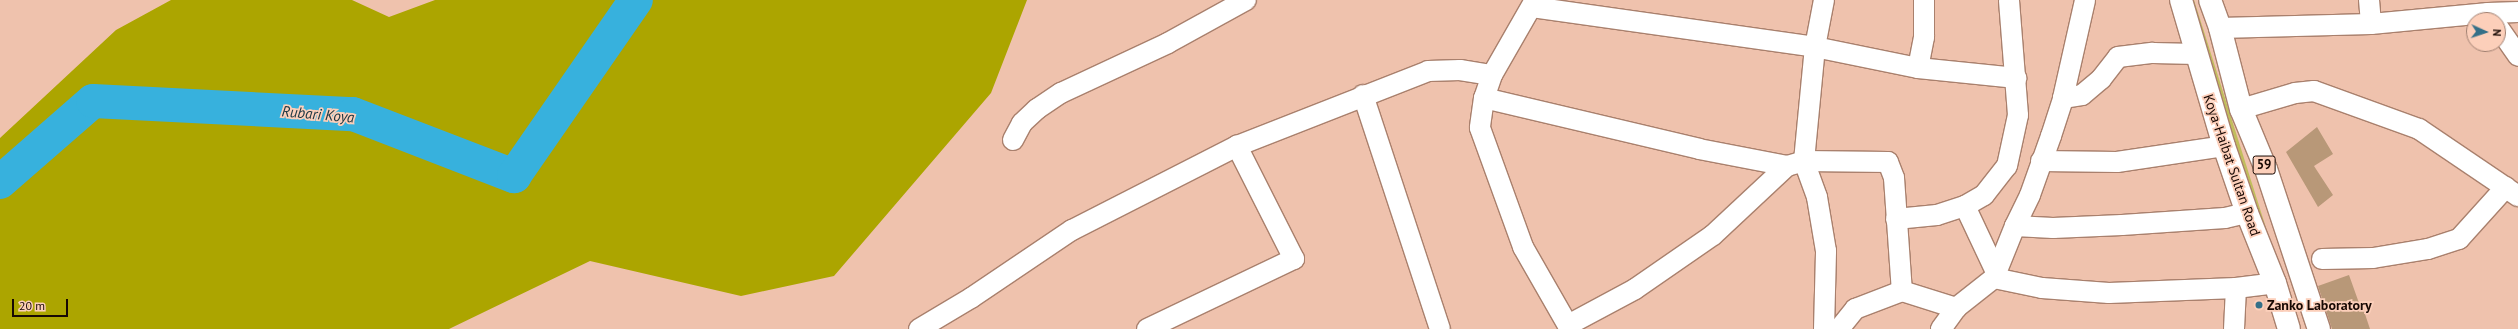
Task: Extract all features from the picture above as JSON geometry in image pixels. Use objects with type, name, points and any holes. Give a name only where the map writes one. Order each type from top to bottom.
[{"type":"main road","name":"Koya-Haibat Sultan Road","points":[[2181,0],[2224,146],[2247,213],[2275,283],[2289,329]]},
{"type":"main road","name":"59","points":[[2210,0],[2220,28],[2241,109],[2266,170],[2319,329]]},
{"type":"street","points":[[1824,0],[1815,48],[1796,164],[1713,235],[1635,289],[1569,327],[1523,247],[1480,128],[1484,98],[1492,75],[1534,3],[1815,48],[1918,68],[2016,78]]},
{"type":"street","points":[[1918,68],[1924,37],[1924,0]]},
{"type":"street","points":[[1896,219],[1937,216],[1965,206],[1984,195],[2007,166],[2018,115],[2009,0]]},
{"type":"street","points":[[2369,0],[2371,24]]},
{"type":"street","points":[[1013,140],[1022,122],[1037,109],[1061,93],[1168,43],[1244,1]]},
{"type":"street","points":[[1940,329],[1956,308],[1995,275],[2015,226],[2030,195],[2063,98],[2081,1]]},
{"type":"street","points":[[2506,16],[2518,12]]},
{"type":"street","points":[[2220,28],[2466,21]]},
{"type":"street","points":[[2506,39],[2518,56]]},
{"type":"street","points":[[2063,98],[2082,95],[2101,79],[2118,56],[2153,53],[2196,54]]},
{"type":"street","points":[[919,329],[971,298],[1072,230],[1237,146],[1363,95],[1428,71],[1460,70],[1492,75]]},
{"type":"street","points":[[2241,109],[2295,93],[2314,91],[2419,129],[2512,192],[2459,239],[2428,249],[2373,258],[2322,259]]},
{"type":"street","points":[[1363,95],[1440,329]]},
{"type":"street","points":[[1484,98],[1699,149],[1796,164],[1888,162],[1894,178],[1902,290]]},
{"type":"street","points":[[1147,329],[1294,259],[1237,146]]},
{"type":"street","points":[[2041,161],[2117,162],[2224,146]]},
{"type":"street","points":[[1796,164],[1817,197],[1826,251],[1824,329]]},
{"type":"street","points":[[1965,206],[1995,275]]},
{"type":"street","points":[[2015,226],[2053,228],[2122,225],[2225,218],[2247,213]]},
{"type":"street","points":[[1995,275],[2042,288],[2109,292],[2236,288],[2275,283]]},
{"type":"street","points":[[2234,329],[2236,288]]},
{"type":"street","points":[[1839,329],[1855,309],[1902,290],[1956,308]]},
{"type":"shaded area","points":[[171,0],[352,0],[389,17],[435,0],[1027,0],[991,93],[834,276],[741,296],[590,261],[449,329],[0,329],[0,138],[116,30]]},
{"type":"shaded area","points":[[2189,0],[2194,0],[2298,329],[2292,329]]},
{"type":"building","points":[[2317,127],[2333,154],[2314,166],[2333,195],[2318,207],[2286,152]]},
{"type":"building","points":[[2349,275],[2359,303],[2361,302],[2370,329],[2332,329],[2318,286]]},
{"type":"waterway","name":"Rubari Koya","points":[[0,182],[93,101],[353,114],[514,176],[636,0]]},
{"type":"place","name":"Zanko Laboratory","points":[[2259,305]]}]
